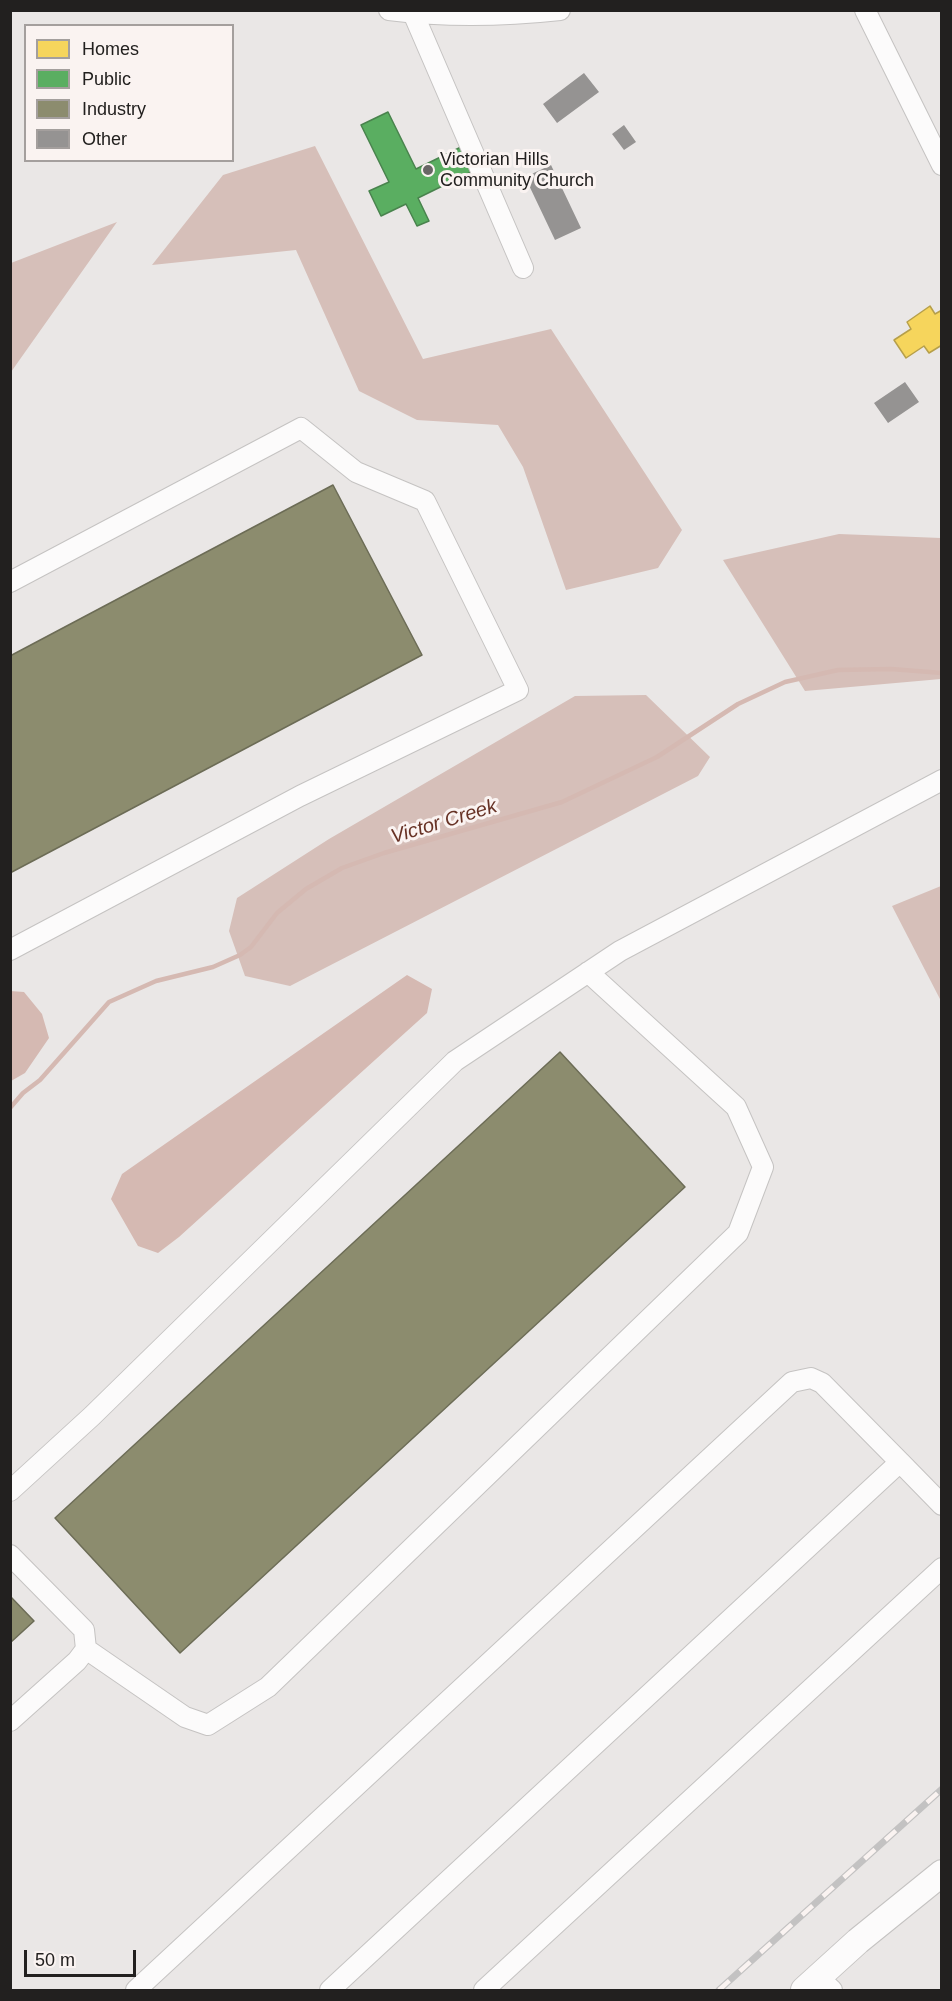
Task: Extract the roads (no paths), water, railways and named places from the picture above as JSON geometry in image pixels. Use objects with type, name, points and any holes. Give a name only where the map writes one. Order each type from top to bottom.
[{"type":"main road","points":[[818,1986],[858,1941],[942,1873]]},
{"type":"street","points":[[389,10],[413,13],[560,10]]},
{"type":"street","points":[[865,10],[942,165]]},
{"type":"street","points":[[413,13],[523,268]]},
{"type":"street","points":[[10,582],[301,428],[356,472],[425,501],[518,690],[300,796],[10,950]]},
{"type":"street","points":[[10,1491],[92,1416],[455,1061],[620,951],[942,780]]},
{"type":"street","points":[[86,1649],[185,1717],[208,1725],[219,1719],[268,1687],[738,1233],[763,1167],[736,1107],[588,972]]},
{"type":"street","points":[[136,1990],[792,1382],[811,1378],[822,1383],[942,1505]]},
{"type":"street","points":[[330,1990],[900,1462]]},
{"type":"street","points":[[10,1554],[84,1630],[86,1649],[77,1661],[10,1721]]},
{"type":"street","points":[[484,1990],[942,1568]]},
{"type":"waterway","name":"Victor Creek","points":[[10,1108],[23,1093],[40,1080],[109,1002],[156,981],[213,967],[240,955],[251,947],[277,913],[306,889],[342,868],[384,853],[562,802],[657,757],[738,704],[785,682],[838,670],[891,669],[942,673]]},
{"type":"railway","points":[[719,1990],[942,1789]]},
{"type":"place","name":"Victorian Hills Community Church","points":[[428,170]]}]
